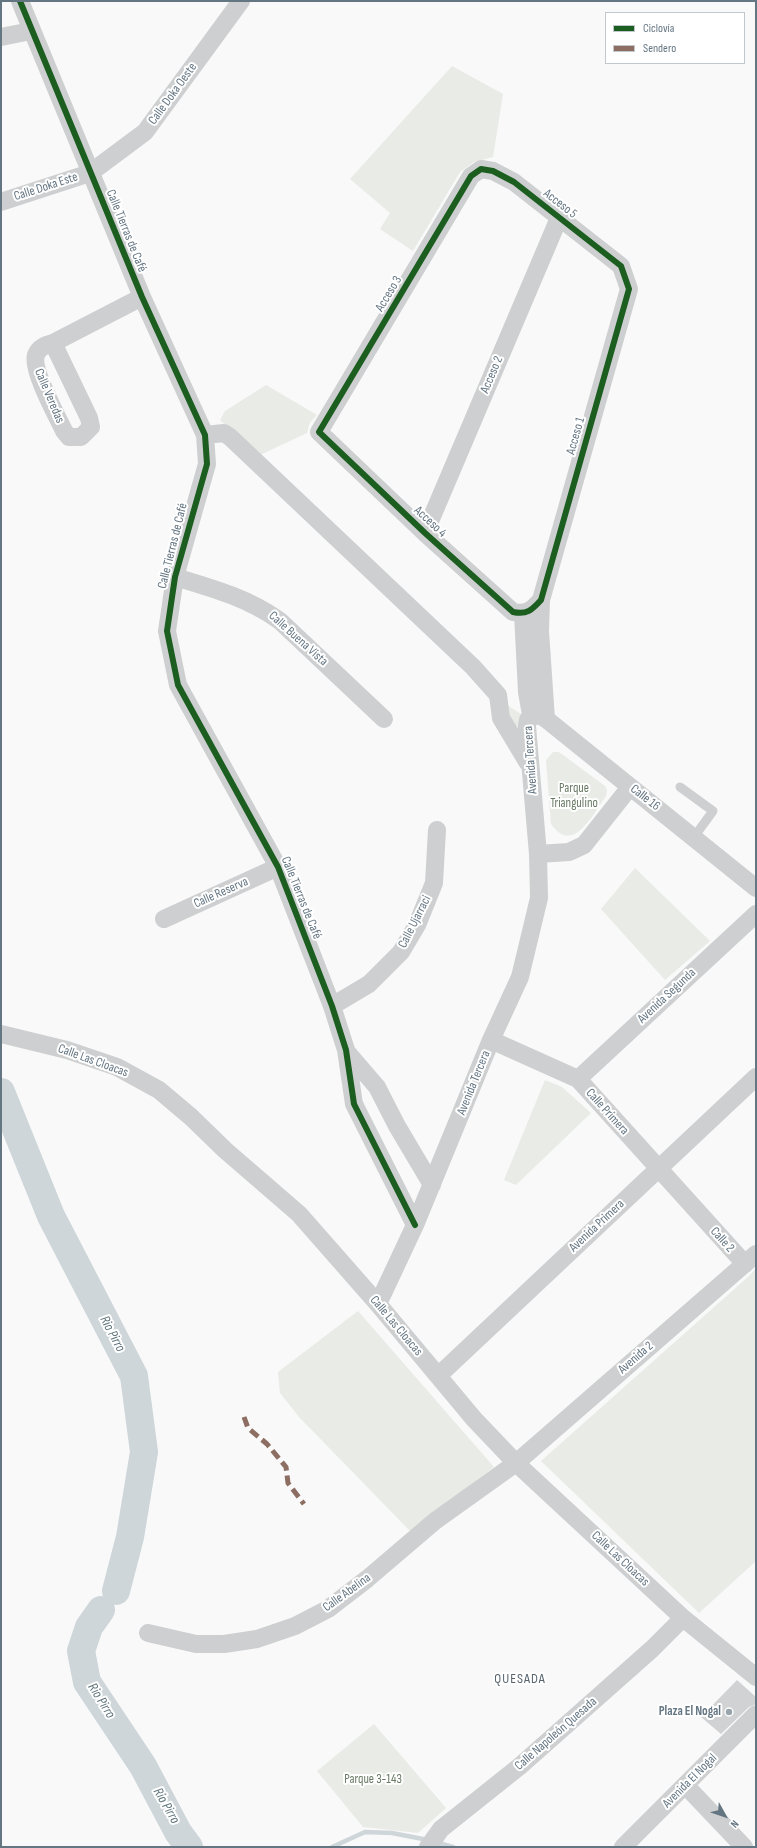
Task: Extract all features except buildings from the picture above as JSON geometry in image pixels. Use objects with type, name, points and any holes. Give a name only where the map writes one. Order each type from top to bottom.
[{"type":"street","name":"Calle Tierras de Café","points":[[20,1],[31,31],[142,297],[205,435],[206,464],[175,577],[167,631],[178,685],[278,867],[332,1006],[346,1050],[354,1104],[415,1225]]},
{"type":"street","name":"Calle Doka Oeste","points":[[90,173],[146,132],[241,1]]},
{"type":"street","points":[[1,37],[31,31]]},
{"type":"street","name":"Acceso 5","points":[[480,169],[493,171],[514,182],[621,266]]},
{"type":"street","name":"Acceso 3","points":[[319,432],[471,176],[480,169]]},
{"type":"street","name":"Calle Doka Este","points":[[1,202],[90,173]]},
{"type":"street","name":"Acceso 2","points":[[425,533],[559,218]]},
{"type":"street","name":"Acceso 1","points":[[538,717],[540,631],[532,608],[629,289],[621,266]]},
{"type":"street","name":"Calle Veredas","points":[[53,343],[89,418],[91,427],[81,436],[70,437],[64,431],[36,367],[36,353],[42,346],[53,343],[142,297]]},
{"type":"street","name":"Acceso 4","points":[[319,432],[425,533],[513,612],[532,608]]},
{"type":"street","points":[[205,435],[224,434],[230,437],[473,667],[498,695],[501,718],[531,768]]},
{"type":"street","name":"Calle Buena Vista","points":[[175,577],[226,592],[261,607],[280,621],[384,719]]},
{"type":"street","name":"Calle 16","points":[[498,695],[515,701],[538,717],[694,837],[756,888]]},
{"type":"street","name":"Avenida Tercera","points":[[378,1304],[415,1225],[491,1040],[520,977],[539,898],[538,854],[527,726],[528,720],[538,717]]},
{"type":"street","points":[[538,854],[569,852],[584,845],[630,787]]},
{"type":"street","name":"Calle Ujarraci","points":[[332,1006],[369,984],[401,952],[417,924],[434,883],[437,830]]},
{"type":"street","name":"Calle Reserva","points":[[164,919],[278,867]]},
{"type":"street","name":"Avenida Segunda","points":[[578,1079],[756,914]]},
{"type":"street","name":"Calle Las Cloacas","points":[[1,1034],[20,1040],[67,1050],[117,1067],[159,1090],[300,1214],[474,1418],[516,1463],[683,1618],[756,1677]]},
{"type":"street","name":"Calle Primera","points":[[491,1040],[578,1079],[657,1169],[700,1215]]},
{"type":"street","name":"Calle Tierras de Café","points":[[346,1050],[377,1087],[397,1126],[432,1185]]},
{"type":"street","name":"Avenida Primera","points":[[438,1376],[756,1077]]},
{"type":"street","name":"Calle 2","points":[[700,1215],[750,1259]]},
{"type":"street","name":"Avenida 2","points":[[516,1463],[750,1259]]},
{"type":"street","name":"Calle Abelina","points":[[148,1633],[196,1644],[224,1644],[257,1639],[295,1626],[328,1608],[367,1579],[435,1521],[516,1463]]},
{"type":"street","name":"Calle Napoleón Quesada","points":[[428,1847],[442,1829],[520,1766],[652,1649],[683,1618]]},
{"type":"street","name":"Avenida El Nogal","points":[[623,1847],[686,1786],[756,1714]]},
{"type":"street","points":[[686,1786],[744,1847]]},
{"type":"lane","points":[[680,786],[713,811],[694,837]]},
{"type":"green space","points":[[452,66],[503,94],[493,157],[474,162],[460,172],[413,251],[380,229],[390,213],[350,179]]},
{"type":"green space","points":[[266,385],[317,415],[310,422],[307,433],[258,456],[220,420],[225,411]]},
{"type":"green space","points":[[504,703],[521,714],[519,734]]},
{"type":"green space","name":"Parque Triangulino","points":[[553,752],[559,752],[605,786],[607,790],[606,796],[589,821],[575,834],[567,836],[559,833],[551,824],[546,760]]},
{"type":"green space","points":[[635,868],[710,941],[665,980],[601,909]]},
{"type":"green space","points":[[545,1080],[562,1087],[591,1113],[516,1185],[504,1180]]},
{"type":"green space","points":[[756,1268],[756,1561],[699,1613],[541,1461],[749,1276]]},
{"type":"green space","points":[[358,1311],[494,1467],[410,1531],[299,1417],[280,1393],[278,1372]]},
{"type":"green space","name":"Parque 3-143","points":[[374,1724],[446,1808],[418,1833],[363,1827],[317,1771]]},
{"type":"waterway","name":"Rio Pirro","points":[[1,1092],[51,1216],[134,1376],[144,1452],[130,1537],[116,1591]]},
{"type":"waterway","name":"Rio Pirro","points":[[101,1610],[89,1627],[81,1651],[87,1682],[143,1766],[178,1832],[189,1847]]},
{"type":"waterway","points":[[332,1847],[365,1832],[392,1833],[428,1840]]},
{"type":"waterway","points":[[435,1842],[453,1847]]},
{"type":"marked path","points":[[244,1417],[248,1428],[267,1444],[286,1467],[288,1483],[304,1504]]},
{"type":"cycle path","points":[[20,1],[142,297],[205,435],[207,464],[175,577],[167,631],[178,685],[278,867],[332,1006],[346,1050],[354,1104],[415,1225]]},
{"type":"cycle path","points":[[481,169],[493,171],[514,182],[621,266],[629,289],[541,600],[532,609],[522,613],[513,612],[425,533],[319,432],[471,176],[481,169]]},
{"type":"place","name":"Plaza El Nogal","points":[[729,1712]]},
{"type":"district","name":"QUESADA","points":[[520,1679]]},
{"type":"water label","name":"Río Pirro","points":[[166,1806]]}]
